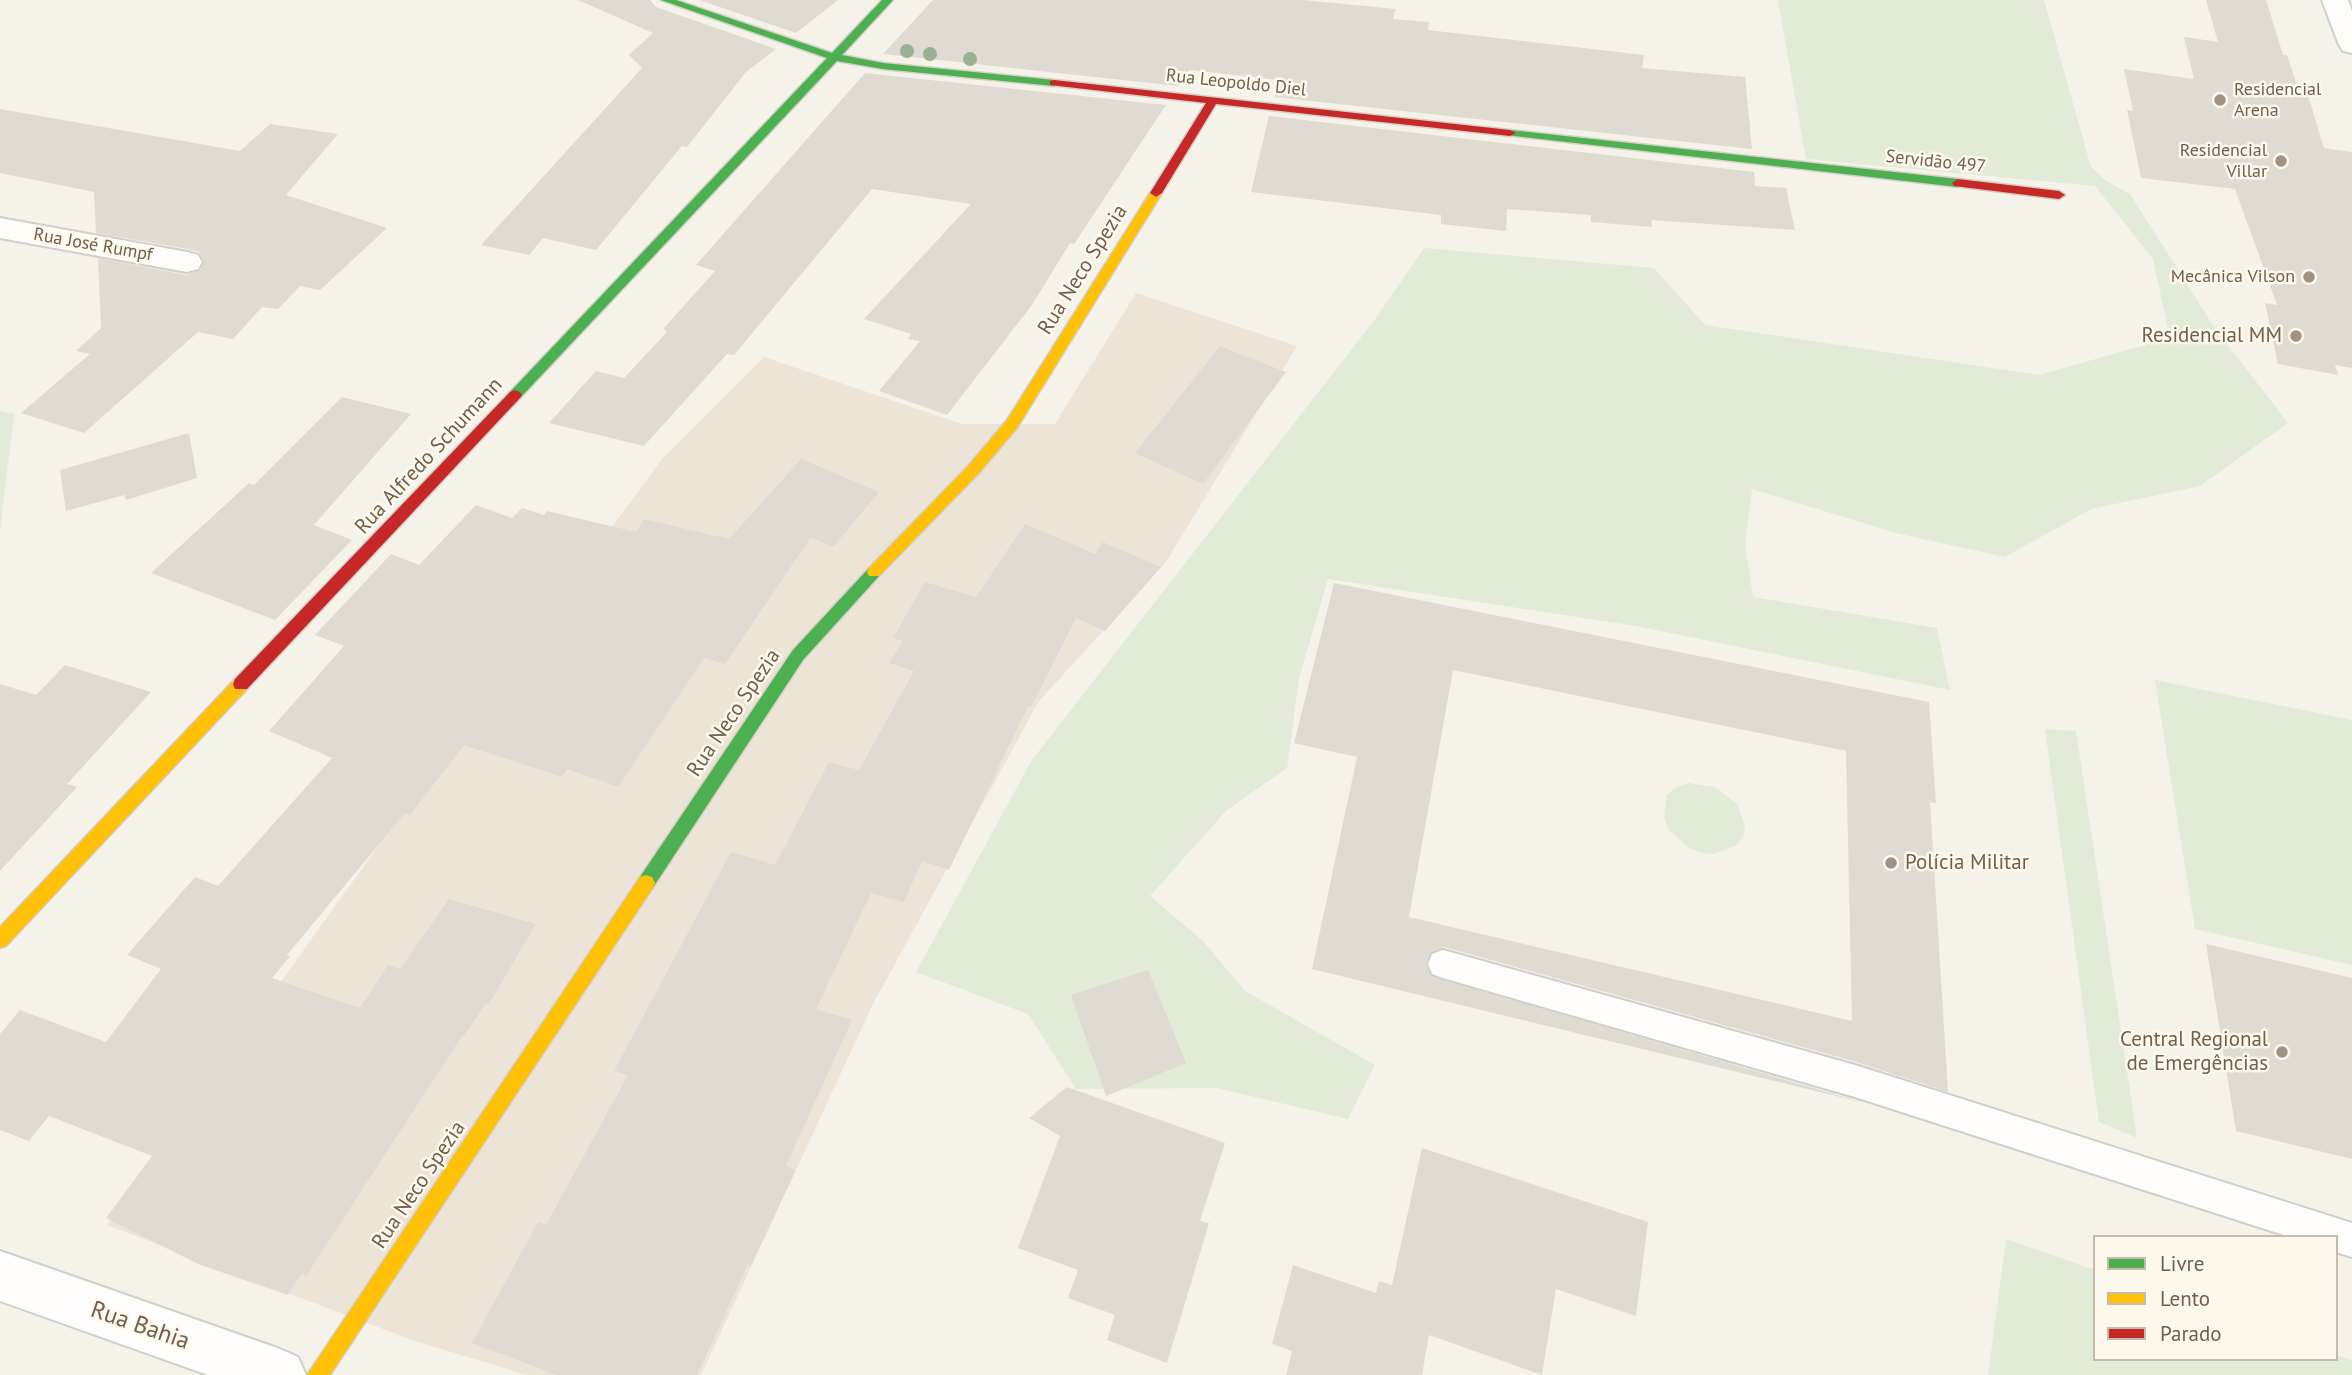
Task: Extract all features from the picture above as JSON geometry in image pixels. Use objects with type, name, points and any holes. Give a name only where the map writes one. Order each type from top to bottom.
[{"type":"street","name":"Rua Leopoldo Diel","points":[[666,0],[834,57],[883,66],[1214,99],[1809,167]]},
{"type":"street","name":"Rua Alfredo Schumann","points":[[0,940],[888,0]]},
{"type":"street","points":[[2335,0],[2352,45]]},
{"type":"street","name":"Rua Neco Spezia","points":[[318,1375],[798,655],[825,623],[973,470],[1012,424],[1214,99]]},
{"type":"street","name":"Servidão 497","points":[[1809,167],[2059,195]]},
{"type":"street","name":"Rua José Rumpf","points":[[0,228],[187,262]]},
{"type":"street","name":"Rua Bahia","points":[[0,1276],[280,1375]]},
{"type":"lane","points":[[1443,964],[1854,1081],[2336,1235]]},
{"type":"shaded area","points":[[1136,293],[1297,346],[1166,562],[1039,701],[873,1004],[701,1375],[527,1375],[415,1341],[107,1225],[411,800],[662,459],[764,357],[962,424],[1055,424]]},
{"type":"green space","points":[[1778,0],[2044,0],[2091,167],[2105,180],[2130,194],[2214,327],[2288,423],[2200,486],[2091,509],[2005,557],[1896,533],[1752,489],[1745,544],[1753,597],[1937,628],[1950,690],[1636,626],[1328,579],[1299,678],[1287,768],[1227,810],[1150,896],[1203,941],[1245,991],[1375,1065],[1348,1119],[1217,1088],[1076,1089],[1028,1014],[916,972],[1032,760],[1376,318],[1424,248],[1654,268],[1705,325],[2039,375],[2170,338],[2153,259],[2095,186],[1806,159]]},
{"type":"green space","points":[[0,411],[14,414],[0,531]]},
{"type":"green space","points":[[2155,680],[2352,720],[2352,965],[2195,929]]},
{"type":"green space","points":[[2045,729],[2076,731],[2137,1138],[2099,1122]]},
{"type":"green space","points":[[1688,783],[1715,787],[1737,804],[1745,826],[1743,837],[1736,845],[1714,854],[1701,853],[1689,848],[1669,830],[1664,818],[1667,795]]},
{"type":"green space","points":[[2006,1239],[2093,1269],[2093,1361],[2338,1361],[2338,1356],[2352,1360],[2352,1375],[1988,1375]]},
{"type":"building","points":[[578,0],[650,0],[656,7],[776,49],[746,72],[687,147],[682,146],[596,250],[543,238],[529,255],[481,245],[642,68],[629,55],[653,33]]},
{"type":"building","points":[[699,0],[838,0],[796,33]]},
{"type":"building","points":[[933,0],[1303,0],[1396,9],[1393,19],[1429,22],[1428,30],[1644,55],[1642,68],[1745,77],[1752,149],[1274,97],[1278,80],[1189,70],[1178,86],[883,54]]},
{"type":"building","points":[[2206,0],[2266,0],[2283,55],[2287,55],[2300,94],[2308,95],[2324,148],[2352,152],[2352,368],[2335,365],[2338,375],[2278,364],[2265,303],[2277,305],[2235,189],[2141,178],[2127,110],[2133,111],[2124,69],[2194,79],[2184,37],[2218,42]]},
{"type":"building","points":[[865,73],[1166,105],[1074,244],[1070,243],[1032,305],[947,415],[879,391],[920,341],[908,339],[911,334],[864,319],[971,204],[872,189],[734,355],[727,354],[644,446],[549,423],[596,371],[624,378],[667,332],[664,328],[715,271],[696,265]]},
{"type":"building","points":[[0,109],[240,151],[270,124],[338,134],[286,195],[387,228],[320,290],[300,286],[278,309],[262,307],[233,339],[198,332],[84,433],[21,413],[90,354],[76,351],[101,328],[98,258],[187,275],[200,270],[204,261],[199,252],[188,249],[96,233],[94,192],[0,173]]},
{"type":"building","points":[[1269,116],[1754,172],[1755,186],[1786,188],[1795,230],[1651,220],[1652,227],[1591,222],[1591,215],[1507,209],[1506,231],[1441,224],[1441,215],[1251,192]]},
{"type":"building","points":[[1220,346],[1286,372],[1203,484],[1135,453]]},
{"type":"building","points":[[342,397],[411,414],[314,525],[352,540],[275,620],[151,573],[249,483],[254,485]]},
{"type":"building","points":[[189,433],[197,478],[126,500],[124,495],[66,511],[60,470]]},
{"type":"building","points":[[801,459],[879,492],[833,547],[811,537],[725,664],[704,658],[618,787],[567,769],[562,777],[464,745],[410,815],[405,813],[287,955],[290,956],[272,978],[360,1008],[388,965],[400,969],[449,899],[536,924],[489,1004],[486,1003],[462,1036],[306,1276],[302,1273],[288,1295],[198,1264],[106,1218],[152,1156],[49,1116],[29,1141],[0,1130],[0,1034],[20,1010],[106,1042],[161,969],[127,955],[195,877],[218,886],[332,758],[269,731],[344,646],[315,635],[391,554],[419,565],[476,505],[512,518],[522,508],[544,515],[547,511],[636,532],[644,519],[729,539]]},
{"type":"building","points":[[1025,524],[1095,554],[1103,542],[1161,567],[1105,631],[1076,618],[1031,707],[1028,706],[949,870],[922,861],[904,902],[871,893],[816,1009],[852,1020],[786,1166],[796,1170],[751,1265],[748,1264],[697,1375],[557,1375],[472,1343],[538,1222],[546,1225],[628,1075],[614,1071],[731,852],[775,865],[829,762],[859,770],[914,671],[889,663],[903,641],[893,638],[925,582],[976,597]]},
{"type":"building","name":"Polícia Militar","points":[[1334,583],[1929,702],[1936,803],[1930,802],[1948,1092],[1856,1062],[1444,947],[1430,953],[1426,965],[1431,976],[1861,1102],[1312,969],[1357,757],[1294,743]],"holes":[[[1453,670],[1846,751],[1852,1021],[1409,917]]]},
{"type":"building","points":[[65,665],[151,692],[67,784],[77,787],[0,871],[0,684],[36,695]]},
{"type":"building","name":"Central Regional de Emergências","points":[[2206,944],[2352,978],[2352,1159],[2236,1131]]},
{"type":"building","points":[[1148,970],[1186,1063],[1106,1096],[1071,995]]},
{"type":"building","points":[[1067,1087],[1225,1143],[1200,1221],[1209,1223],[1167,1363],[1107,1340],[1115,1315],[1068,1298],[1078,1270],[1018,1248],[1060,1136],[1029,1118]]},
{"type":"building","points":[[1422,1148],[1648,1222],[1636,1316],[1556,1289],[1542,1375],[1429,1335],[1422,1375],[1286,1375],[1292,1351],[1272,1344],[1293,1265],[1376,1293],[1379,1281],[1392,1285]]},
{"type":"traffic: fast","points":[[666,0],[834,57],[883,66],[1054,83]]},
{"type":"traffic: fast","points":[[515,395],[888,0]]},
{"type":"traffic: fast","points":[[1510,133],[1958,183]]},
{"type":"traffic: fast","points":[[646,883],[798,655],[874,572]]},
{"type":"traffic: slow","points":[[874,572],[973,470],[1012,424],[1156,193]]},
{"type":"traffic: slow","points":[[0,940],[241,684]]},
{"type":"traffic: slow","points":[[318,1375],[646,883]]},
{"type":"traffic: jam","points":[[1054,83],[1510,133]]},
{"type":"traffic: jam","points":[[1156,193],[1214,99]]},
{"type":"traffic: jam","points":[[1958,183],[2059,195]]},
{"type":"traffic: jam","points":[[241,684],[515,395]]},
{"type":"place","name":"Residencial Arena","points":[[2220,100]]},
{"type":"place","name":"Residencial Villar","points":[[2281,161]]},
{"type":"place","name":"Mecânica Vilson","points":[[2309,277]]},
{"type":"place","name":"Residencial MM","points":[[2296,336]]},
{"type":"place","name":"Polícia Militar","points":[[1891,863]]},
{"type":"place","name":"Central Regional de Emergências","points":[[2282,1052]]}]
